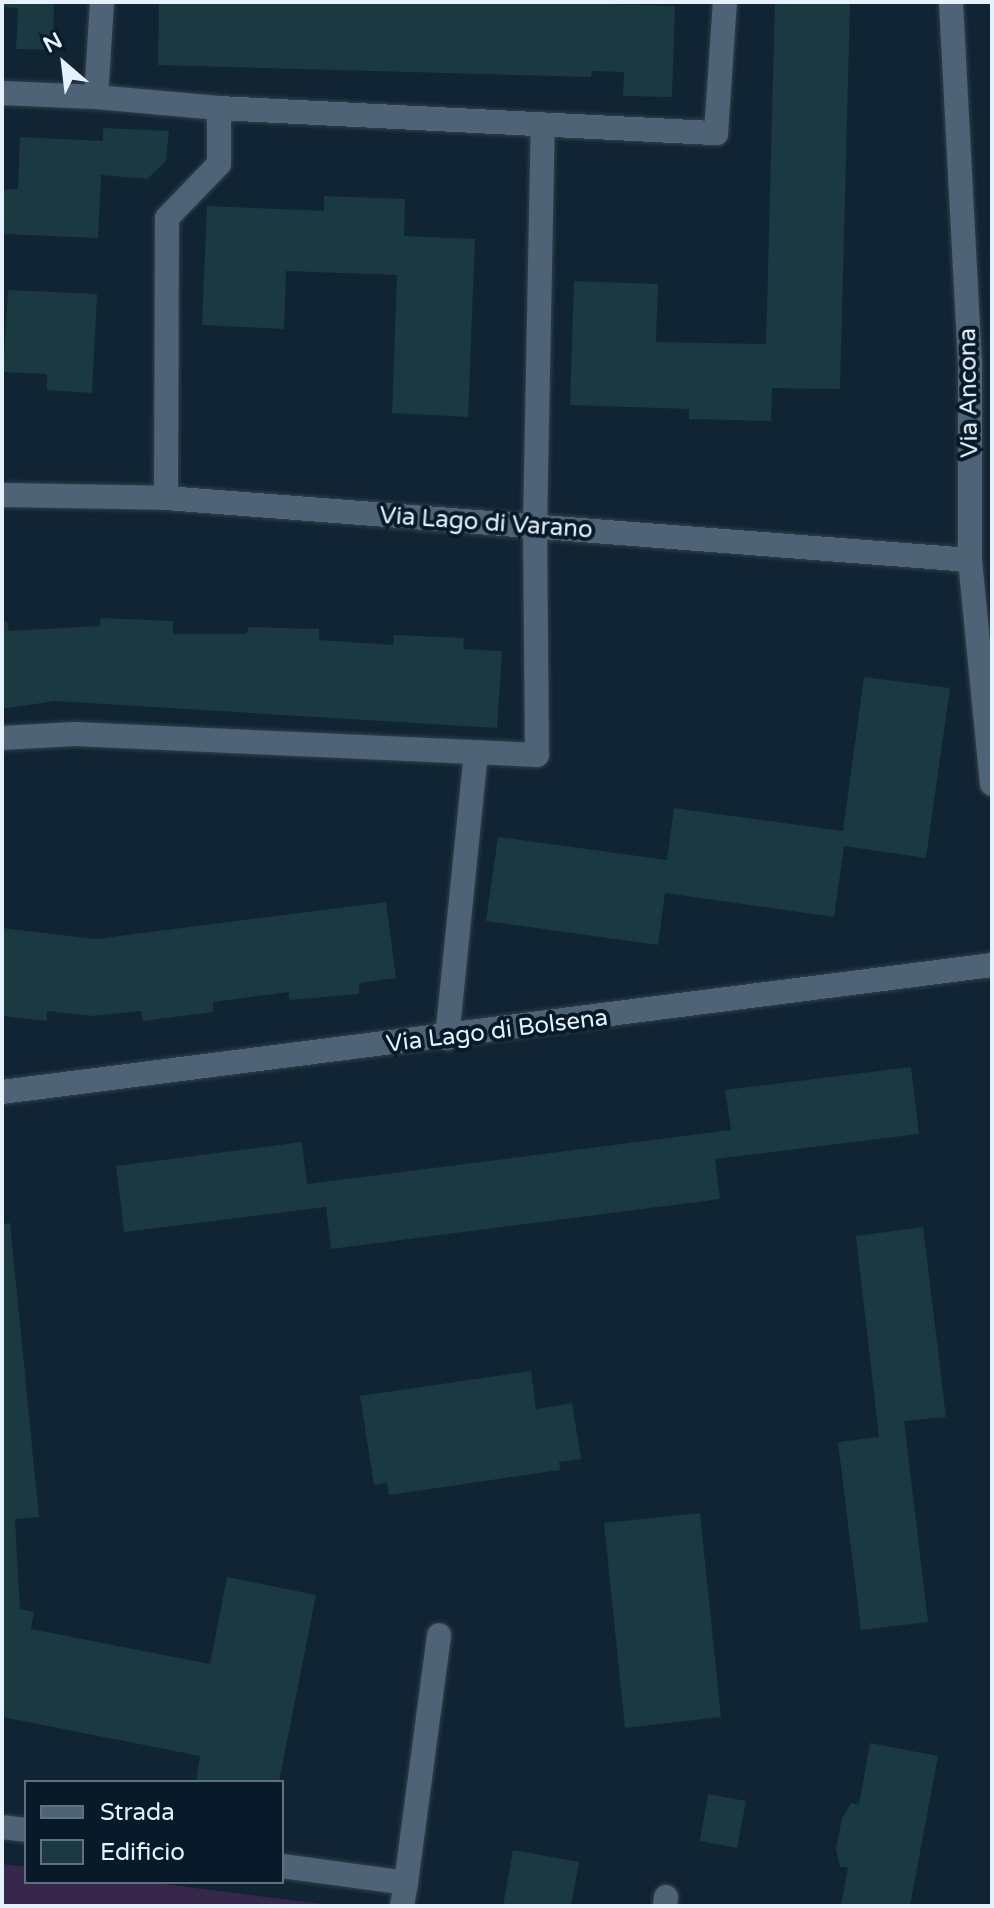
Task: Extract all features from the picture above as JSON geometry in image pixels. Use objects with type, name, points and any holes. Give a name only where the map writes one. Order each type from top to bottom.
[{"type":"street","points":[[96,97],[102,2]]},
{"type":"street","points":[[2,93],[96,97],[219,108],[716,133],[725,2]]},
{"type":"street","name":"Via Ancona","points":[[951,2],[970,362],[970,560],[992,784]]},
{"type":"street","points":[[166,498],[167,218],[219,164],[219,108]]},
{"type":"street","points":[[2,738],[75,734],[537,755],[535,527],[543,126]]},
{"type":"street","name":"Via Lago di Varano","points":[[2,495],[166,498],[970,560]]},
{"type":"street","points":[[447,1038],[476,752]]},
{"type":"street","name":"Via Lago di Bolsena","points":[[2,1092],[447,1038],[992,965]]},
{"type":"street","points":[[284,1866],[404,1894],[439,1635]]},
{"type":"street","points":[[2,1827],[24,1830]]},
{"type":"shaded area","points":[[2,1864],[24,1867],[24,1884],[163,1884],[338,1906],[2,1906]]},
{"type":"building","points":[[2,2],[54,2],[53,50],[16,49],[18,8],[2,7]]},
{"type":"building","points":[[159,2],[543,2],[675,6],[672,97],[623,96],[624,72],[592,71],[591,77],[158,65]]},
{"type":"building","points":[[775,2],[850,2],[840,389],[772,388],[771,421],[689,419],[689,409],[570,405],[574,281],[658,284],[656,342],[766,344]]},
{"type":"building","points":[[103,128],[169,131],[166,161],[147,179],[101,175],[98,238],[2,234],[2,190],[18,189],[20,137],[103,141]]},
{"type":"building","points":[[324,196],[405,199],[404,236],[475,239],[468,417],[392,413],[397,275],[286,271],[284,329],[202,325],[207,206],[324,211]]},
{"type":"building","points":[[8,290],[97,294],[92,393],[47,390],[47,374],[3,372]]},
{"type":"building","points":[[101,618],[173,621],[173,634],[246,634],[249,627],[319,629],[319,640],[393,645],[394,635],[464,638],[463,649],[502,651],[497,728],[55,701],[2,709],[2,622],[7,621],[9,631],[99,626]]},
{"type":"building","points":[[864,677],[950,688],[926,858],[844,846],[834,917],[665,893],[658,945],[486,921],[498,837],[667,860],[674,808],[843,831]]},
{"type":"building","points":[[386,902],[396,978],[359,983],[359,994],[289,1000],[289,992],[213,1002],[213,1012],[143,1021],[141,1011],[93,1016],[47,1011],[47,1021],[2,1016],[2,928],[96,939]]},
{"type":"building","points":[[911,1067],[919,1134],[715,1159],[720,1199],[331,1249],[326,1207],[124,1232],[116,1166],[302,1142],[307,1184],[731,1130],[725,1090]]},
{"type":"building","points":[[10,1223],[39,1517],[15,1519],[20,1609],[34,1612],[31,1629],[210,1664],[227,1577],[316,1595],[279,1780],[196,1780],[200,1756],[2,1717],[2,1224]]},
{"type":"building","points":[[923,1227],[946,1417],[904,1421],[928,1622],[861,1630],[838,1442],[879,1437],[856,1236]]},
{"type":"building","points":[[531,1371],[536,1409],[572,1403],[581,1459],[559,1462],[560,1470],[389,1495],[387,1483],[374,1485],[360,1396]]},
{"type":"building","points":[[700,1513],[721,1717],[625,1728],[604,1523]]},
{"type":"building","points":[[870,1743],[938,1756],[910,1906],[841,1906],[848,1867],[840,1867],[836,1849],[842,1818],[851,1803],[859,1805]]},
{"type":"building","points":[[708,1794],[746,1801],[737,1848],[700,1841]]},
{"type":"building","points":[[513,1850],[579,1862],[571,1906],[503,1906]]}]
